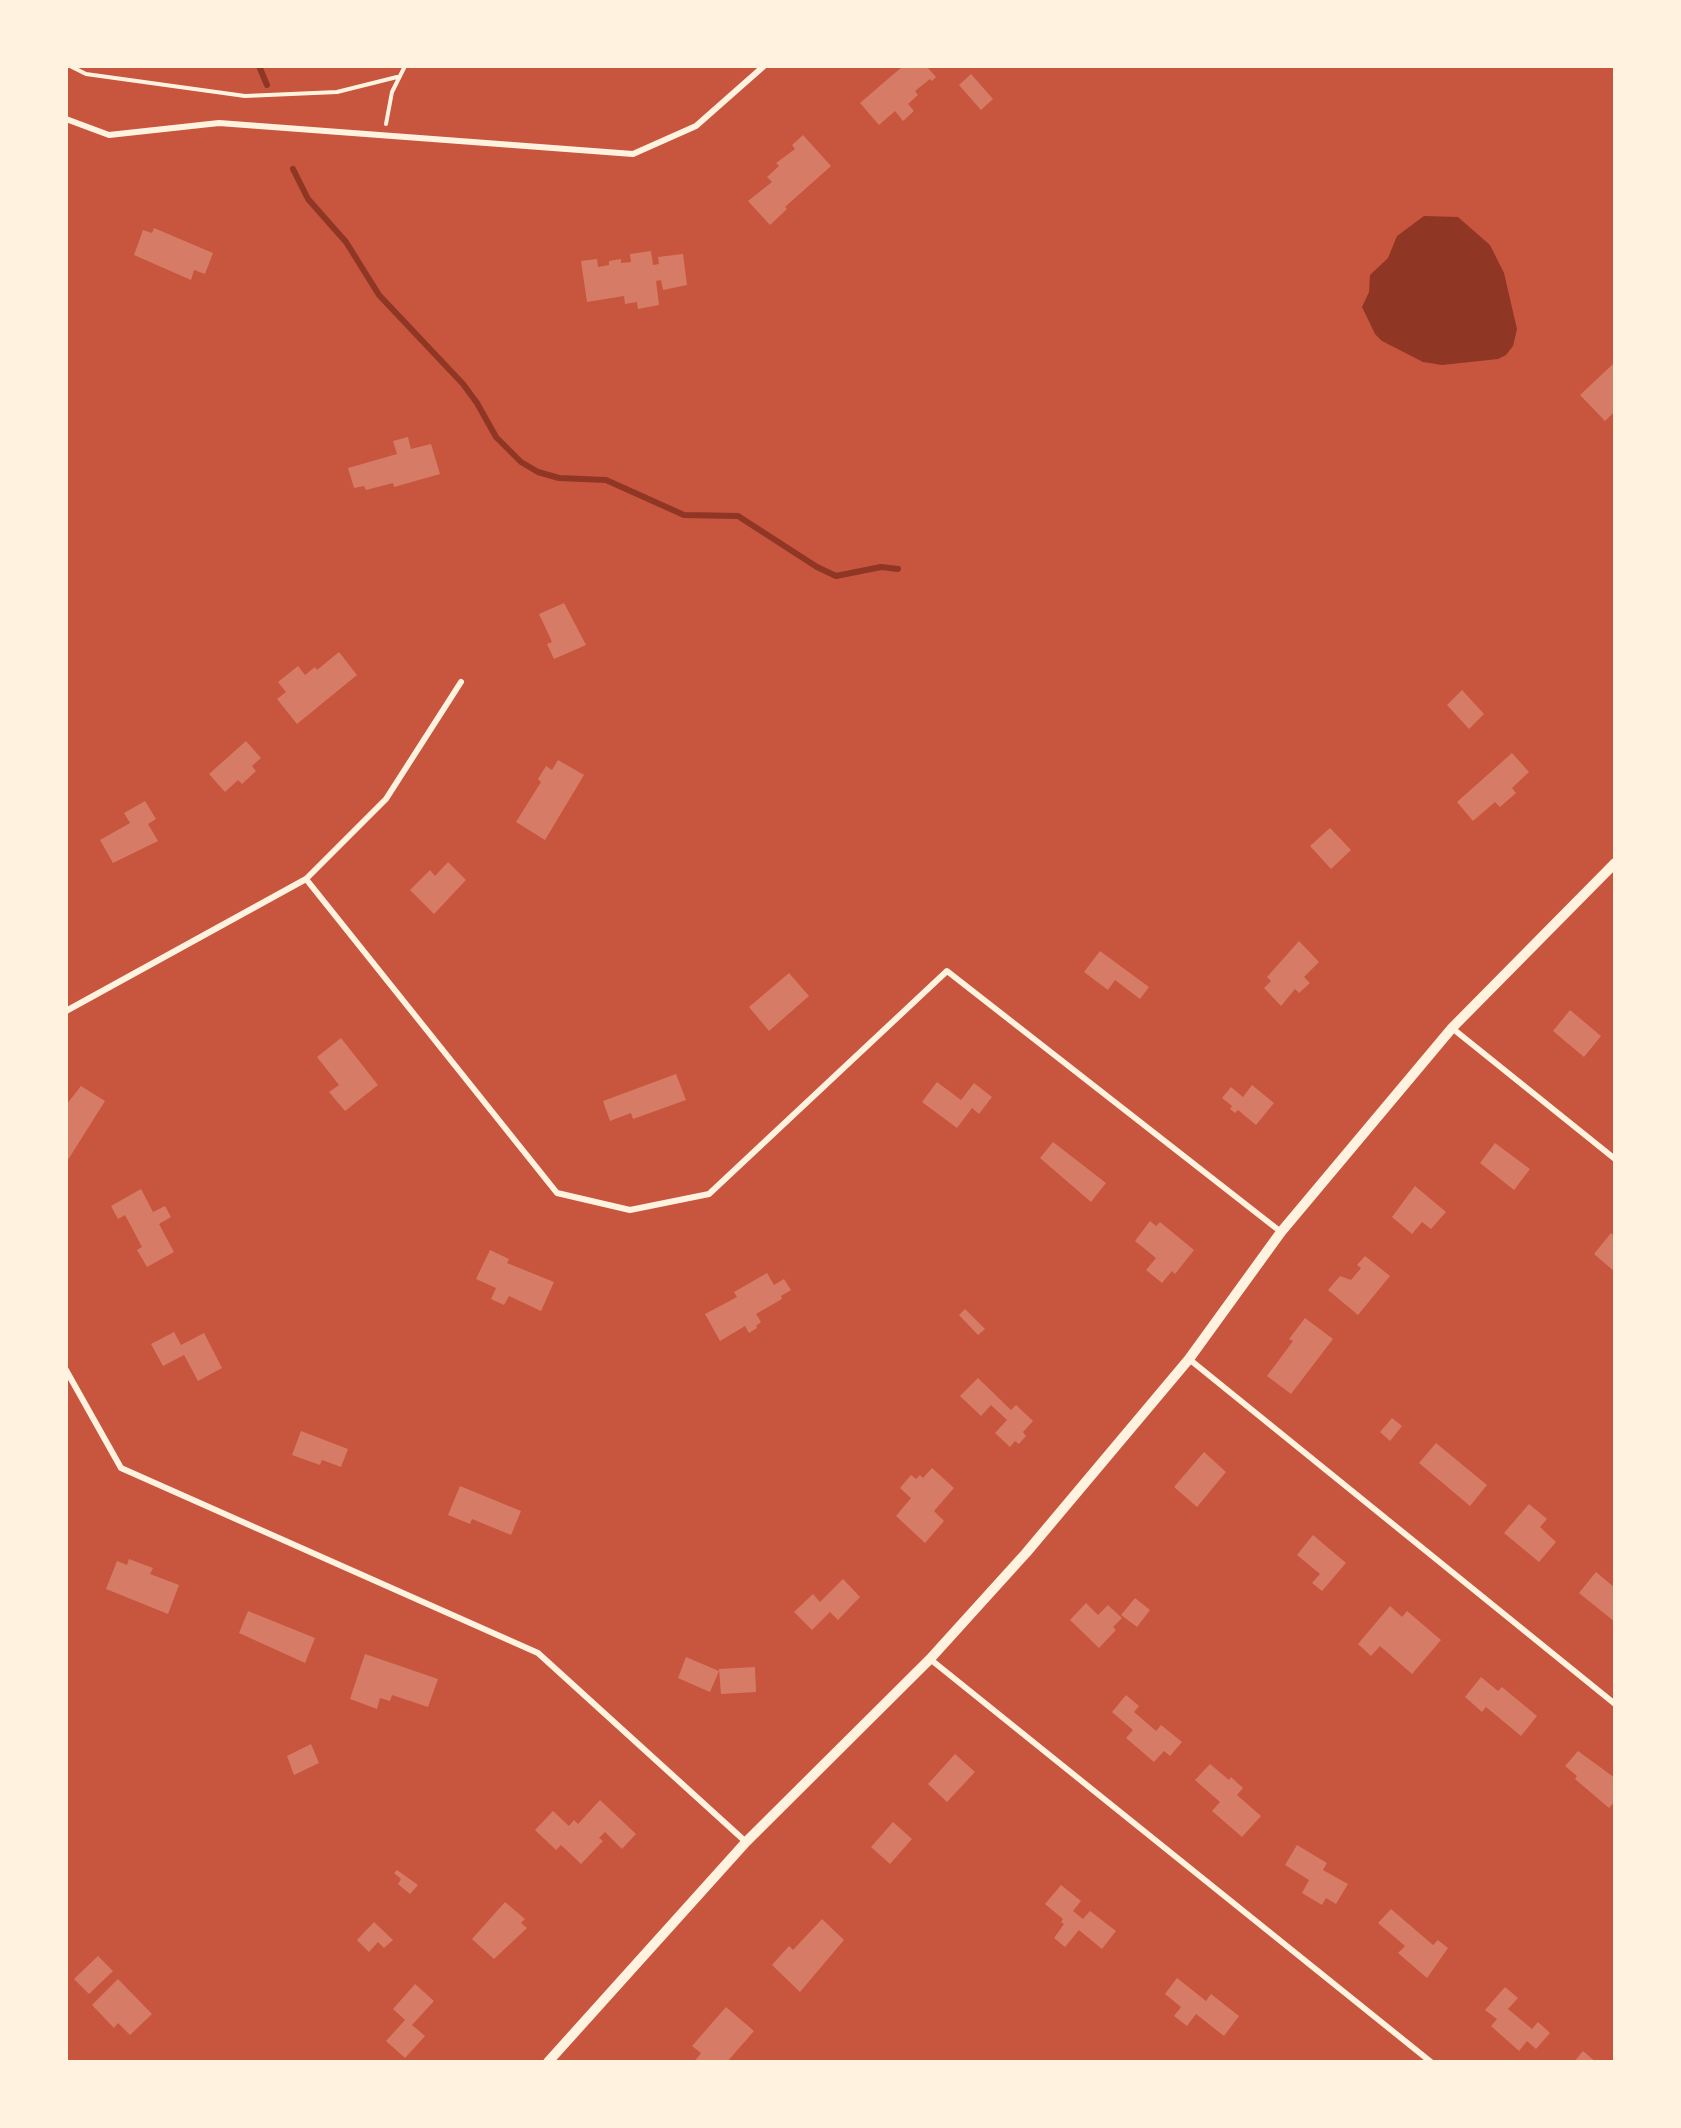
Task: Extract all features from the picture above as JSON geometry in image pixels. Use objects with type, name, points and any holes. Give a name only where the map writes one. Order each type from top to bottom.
[{"type":"street","points":[[66,119],[109,135],[219,123],[633,154],[696,126],[764,66]]},
{"type":"street","points":[[66,1011],[306,879],[386,799],[461,682]]},
{"type":"street","points":[[548,2062],[746,1842],[930,1659],[1026,1553],[1189,1359],[1281,1232],[1452,1028],[1615,863]]},
{"type":"street","points":[[306,879],[557,1193],[630,1210],[709,1194],[947,971],[1281,1232]]},
{"type":"street","points":[[1452,1028],[1615,1159]]},
{"type":"street","points":[[1189,1359],[1615,1704]]},
{"type":"street","points":[[66,1370],[122,1468],[538,1653],[746,1842]]},
{"type":"street","points":[[930,1659],[1431,2062]]},
{"type":"path","points":[[70,66],[86,74],[245,96],[337,92],[398,77]]},
{"type":"path","points":[[383,136],[398,77],[405,66]]},
{"type":"shaded area","points":[[1424,216],[1458,217],[1490,245],[1504,273],[1517,329],[1513,346],[1506,355],[1498,359],[1442,365],[1423,362],[1382,341],[1375,334],[1362,307],[1369,292],[1370,275],[1388,258],[1397,236]]},
{"type":"building","points":[[903,66],[926,66],[936,77],[915,91],[918,95],[908,104],[914,111],[903,121],[895,111],[879,125],[860,103]]},
{"type":"building","points":[[971,74],[993,99],[981,110],[959,85]]},
{"type":"building","points":[[803,135],[831,166],[785,207],[787,209],[770,225],[748,201],[772,182],[767,177],[779,166],[776,163],[795,149],[792,145]]},
{"type":"building","points":[[154,228],[213,253],[205,274],[194,270],[191,280],[134,255],[143,230],[152,233]]},
{"type":"building","points":[[651,251],[653,265],[659,264],[658,257],[683,254],[687,285],[663,290],[661,280],[656,281],[659,305],[638,309],[637,302],[625,304],[624,296],[587,302],[581,261],[597,259],[598,267],[609,265],[609,261],[621,259],[621,263],[631,262],[630,254]]},
{"type":"building","points":[[1613,364],[1615,411],[1605,421],[1580,395]]},
{"type":"building","points":[[408,437],[411,449],[431,444],[440,474],[394,487],[393,483],[366,490],[364,486],[354,488],[348,468],[397,454],[393,441]]},
{"type":"building","points":[[564,603],[586,645],[554,659],[547,644],[552,642],[539,614]]},
{"type":"building","points":[[339,652],[357,675],[297,724],[277,699],[286,692],[278,682],[298,666],[305,675],[315,667],[317,670]]},
{"type":"building","points":[[1462,690],[1484,714],[1469,729],[1447,705]]},
{"type":"building","points":[[246,741],[261,758],[252,766],[256,771],[242,784],[238,780],[225,792],[209,774]]},
{"type":"building","points":[[1512,753],[1529,772],[1512,788],[1516,793],[1500,807],[1495,802],[1473,821],[1457,802]]},
{"type":"building","points":[[558,760],[584,775],[545,840],[516,822],[541,782],[538,779],[546,766],[552,770]]},
{"type":"building","points":[[145,801],[156,819],[148,824],[158,841],[113,863],[100,840],[130,823],[124,813]]},
{"type":"building","points":[[1330,828],[1351,850],[1331,869],[1310,846]]},
{"type":"building","points":[[448,862],[466,880],[434,914],[410,890],[430,870],[435,876]]},
{"type":"building","points":[[1299,941],[1319,962],[1304,977],[1310,983],[1299,993],[1295,989],[1281,1006],[1264,988],[1271,981],[1267,977]]},
{"type":"building","points":[[1100,951],[1149,987],[1140,999],[1115,980],[1108,990],[1084,972]]},
{"type":"building","points":[[789,973],[809,996],[769,1031],[749,1007]]},
{"type":"building","points":[[1570,1010],[1601,1036],[1584,1057],[1553,1031]]},
{"type":"building","points":[[341,1038],[378,1085],[345,1111],[329,1092],[339,1085],[317,1057]]},
{"type":"building","points":[[676,1074],[686,1100],[633,1119],[631,1113],[610,1121],[603,1101]]},
{"type":"building","points":[[937,1082],[961,1100],[974,1083],[992,1097],[979,1114],[972,1108],[957,1128],[922,1102]]},
{"type":"building","points":[[1252,1085],[1274,1103],[1256,1125],[1238,1110],[1235,1113],[1230,1109],[1232,1106],[1222,1098],[1231,1087],[1243,1097]]},
{"type":"building","points":[[81,1086],[105,1101],[66,1163],[66,1105]]},
{"type":"building","points":[[1053,1142],[1106,1183],[1091,1202],[1040,1158]]},
{"type":"building","points":[[1495,1143],[1530,1169],[1514,1190],[1480,1163]]},
{"type":"building","points":[[1415,1186],[1446,1212],[1431,1229],[1422,1222],[1412,1234],[1392,1217]]},
{"type":"building","points":[[141,1189],[153,1212],[165,1206],[171,1217],[159,1224],[174,1252],[147,1267],[137,1250],[142,1247],[125,1215],[118,1219],[111,1206]]},
{"type":"building","points":[[1150,1221],[1156,1226],[1160,1222],[1194,1250],[1175,1274],[1172,1271],[1162,1283],[1146,1270],[1156,1258],[1135,1241]]},
{"type":"building","points":[[1611,1233],[1615,1237],[1615,1272],[1594,1254]]},
{"type":"building","points":[[490,1250],[509,1259],[507,1263],[554,1282],[541,1311],[509,1296],[504,1305],[491,1299],[496,1288],[476,1279]]},
{"type":"building","points":[[1365,1256],[1390,1276],[1358,1315],[1328,1290],[1340,1276],[1351,1280],[1361,1268],[1357,1265]]},
{"type":"building","points":[[767,1273],[774,1285],[784,1279],[791,1290],[781,1296],[782,1299],[756,1314],[761,1322],[756,1326],[757,1328],[749,1333],[745,1326],[720,1341],[705,1314],[737,1297],[734,1292]]},
{"type":"building","points":[[965,1309],[985,1329],[978,1335],[959,1315]]},
{"type":"building","points":[[1305,1318],[1333,1339],[1291,1394],[1267,1376],[1293,1341],[1289,1339]]},
{"type":"building","points":[[174,1332],[181,1345],[204,1333],[222,1368],[198,1381],[184,1355],[163,1366],[151,1344]]},
{"type":"building","points":[[978,1378],[1011,1410],[1016,1405],[1033,1421],[1023,1432],[1026,1436],[1019,1444],[1015,1441],[1010,1447],[995,1433],[1007,1420],[991,1405],[981,1416],[960,1396]]},
{"type":"building","points":[[1392,1418],[1402,1426],[1390,1441],[1380,1432]]},
{"type":"building","points":[[301,1431],[348,1449],[341,1467],[322,1460],[320,1465],[292,1455]]},
{"type":"building","points":[[1436,1443],[1487,1485],[1470,1506],[1419,1463]]},
{"type":"building","points":[[1204,1452],[1226,1472],[1197,1507],[1174,1487]]},
{"type":"building","points":[[932,1468],[954,1488],[934,1511],[944,1521],[925,1543],[896,1516],[911,1498],[900,1488],[911,1475],[916,1479],[920,1475],[923,1478]]},
{"type":"building","points":[[460,1486],[521,1511],[511,1535],[472,1519],[470,1524],[448,1515]]},
{"type":"building","points":[[1529,1504],[1547,1519],[1540,1527],[1556,1542],[1539,1562],[1504,1533]]},
{"type":"building","points":[[1313,1535],[1346,1563],[1322,1591],[1312,1583],[1320,1574],[1297,1555]]},
{"type":"building","points":[[129,1559],[153,1568],[150,1574],[179,1585],[168,1614],[106,1589],[117,1561],[127,1565]]},
{"type":"building","points":[[1596,1572],[1615,1588],[1615,1622],[1579,1593]]},
{"type":"building","points":[[843,1579],[860,1597],[838,1620],[830,1612],[812,1630],[794,1612],[813,1594],[820,1602]]},
{"type":"building","points":[[1135,1598],[1150,1610],[1137,1627],[1121,1615]]},
{"type":"building","points":[[1086,1603],[1098,1615],[1108,1605],[1122,1618],[1113,1627],[1116,1630],[1099,1648],[1070,1620]]},
{"type":"building","points":[[1390,1606],[1402,1617],[1407,1611],[1441,1640],[1412,1674],[1380,1646],[1371,1656],[1358,1644]]},
{"type":"building","points":[[248,1611],[315,1638],[305,1663],[239,1633]]},
{"type":"building","points":[[365,1654],[438,1679],[428,1707],[392,1695],[390,1701],[380,1698],[377,1709],[350,1699]]},
{"type":"building","points":[[686,1657],[719,1671],[710,1692],[678,1678]]},
{"type":"building","points":[[755,1667],[756,1692],[721,1694],[719,1669]]},
{"type":"building","points":[[1481,1677],[1498,1691],[1502,1687],[1537,1716],[1521,1736],[1486,1707],[1482,1712],[1465,1697]]},
{"type":"building","points":[[1126,1695],[1139,1706],[1134,1712],[1156,1731],[1161,1725],[1182,1742],[1170,1756],[1164,1751],[1154,1762],[1126,1738],[1133,1730],[1112,1712]]},
{"type":"building","points":[[311,1744],[319,1763],[294,1775],[287,1756]]},
{"type":"building","points":[[1578,1751],[1615,1778],[1615,1801],[1609,1808],[1575,1779],[1577,1776],[1565,1766]]},
{"type":"building","points":[[955,1754],[975,1772],[947,1802],[928,1784]]},
{"type":"building","points":[[1210,1764],[1229,1780],[1231,1777],[1243,1788],[1237,1795],[1261,1816],[1242,1837],[1212,1811],[1220,1802],[1195,1780]]},
{"type":"building","points":[[600,1800],[636,1834],[622,1849],[605,1832],[599,1838],[603,1841],[581,1864],[561,1845],[556,1850],[535,1830],[553,1811],[569,1826],[574,1820],[578,1824]]},
{"type":"building","points":[[893,1822],[912,1839],[890,1864],[871,1847]]},
{"type":"building","points":[[1297,1845],[1327,1863],[1323,1870],[1348,1884],[1336,1904],[1326,1898],[1322,1905],[1302,1893],[1309,1880],[1285,1865]]},
{"type":"building","points":[[397,1870],[418,1885],[410,1894],[398,1884],[401,1879],[394,1873]]},
{"type":"building","points":[[1061,1885],[1081,1901],[1073,1911],[1083,1919],[1090,1911],[1116,1931],[1102,1949],[1079,1930],[1065,1947],[1054,1938],[1064,1924],[1061,1922],[1063,1919],[1045,1904]]},
{"type":"building","points":[[505,1902],[525,1919],[521,1923],[527,1928],[494,1959],[472,1939]]},
{"type":"building","points":[[1391,1909],[1433,1945],[1438,1940],[1448,1948],[1427,1978],[1398,1953],[1405,1946],[1378,1923]]},
{"type":"building","points":[[822,1919],[844,1940],[800,1992],[772,1965],[789,1946],[793,1950]]},
{"type":"building","points":[[374,1922],[393,1940],[384,1948],[378,1942],[369,1952],[357,1940]]},
{"type":"building","points":[[98,1956],[113,1971],[89,1994],[74,1979]]},
{"type":"building","points":[[1177,1978],[1206,2001],[1211,1994],[1239,2016],[1224,2036],[1196,2014],[1187,2026],[1174,2016],[1181,2007],[1165,1994]]},
{"type":"building","points":[[118,1979],[152,2014],[130,2035],[118,2023],[114,2028],[92,2005]]},
{"type":"building","points":[[415,1984],[434,2001],[412,2025],[425,2036],[405,2058],[386,2041],[405,2020],[393,2009]]},
{"type":"building","points":[[1505,1987],[1518,1998],[1508,2009],[1532,2029],[1538,2022],[1550,2033],[1536,2049],[1527,2041],[1519,2051],[1491,2026],[1497,2019],[1485,2010]]},
{"type":"building","points":[[726,2007],[754,2031],[727,2062],[694,2062],[701,2053],[692,2046]]},
{"type":"building","points":[[1583,2051],[1596,2062],[1574,2062]]},
{"type":"waterway","points":[[259,66],[267,85]]},
{"type":"waterway","points":[[293,169],[308,199],[346,242],[379,295],[463,384],[477,403],[496,437],[521,462],[538,472],[559,478],[606,480],[684,515],[738,516],[817,567],[836,576],[881,567],[898,569]]}]
